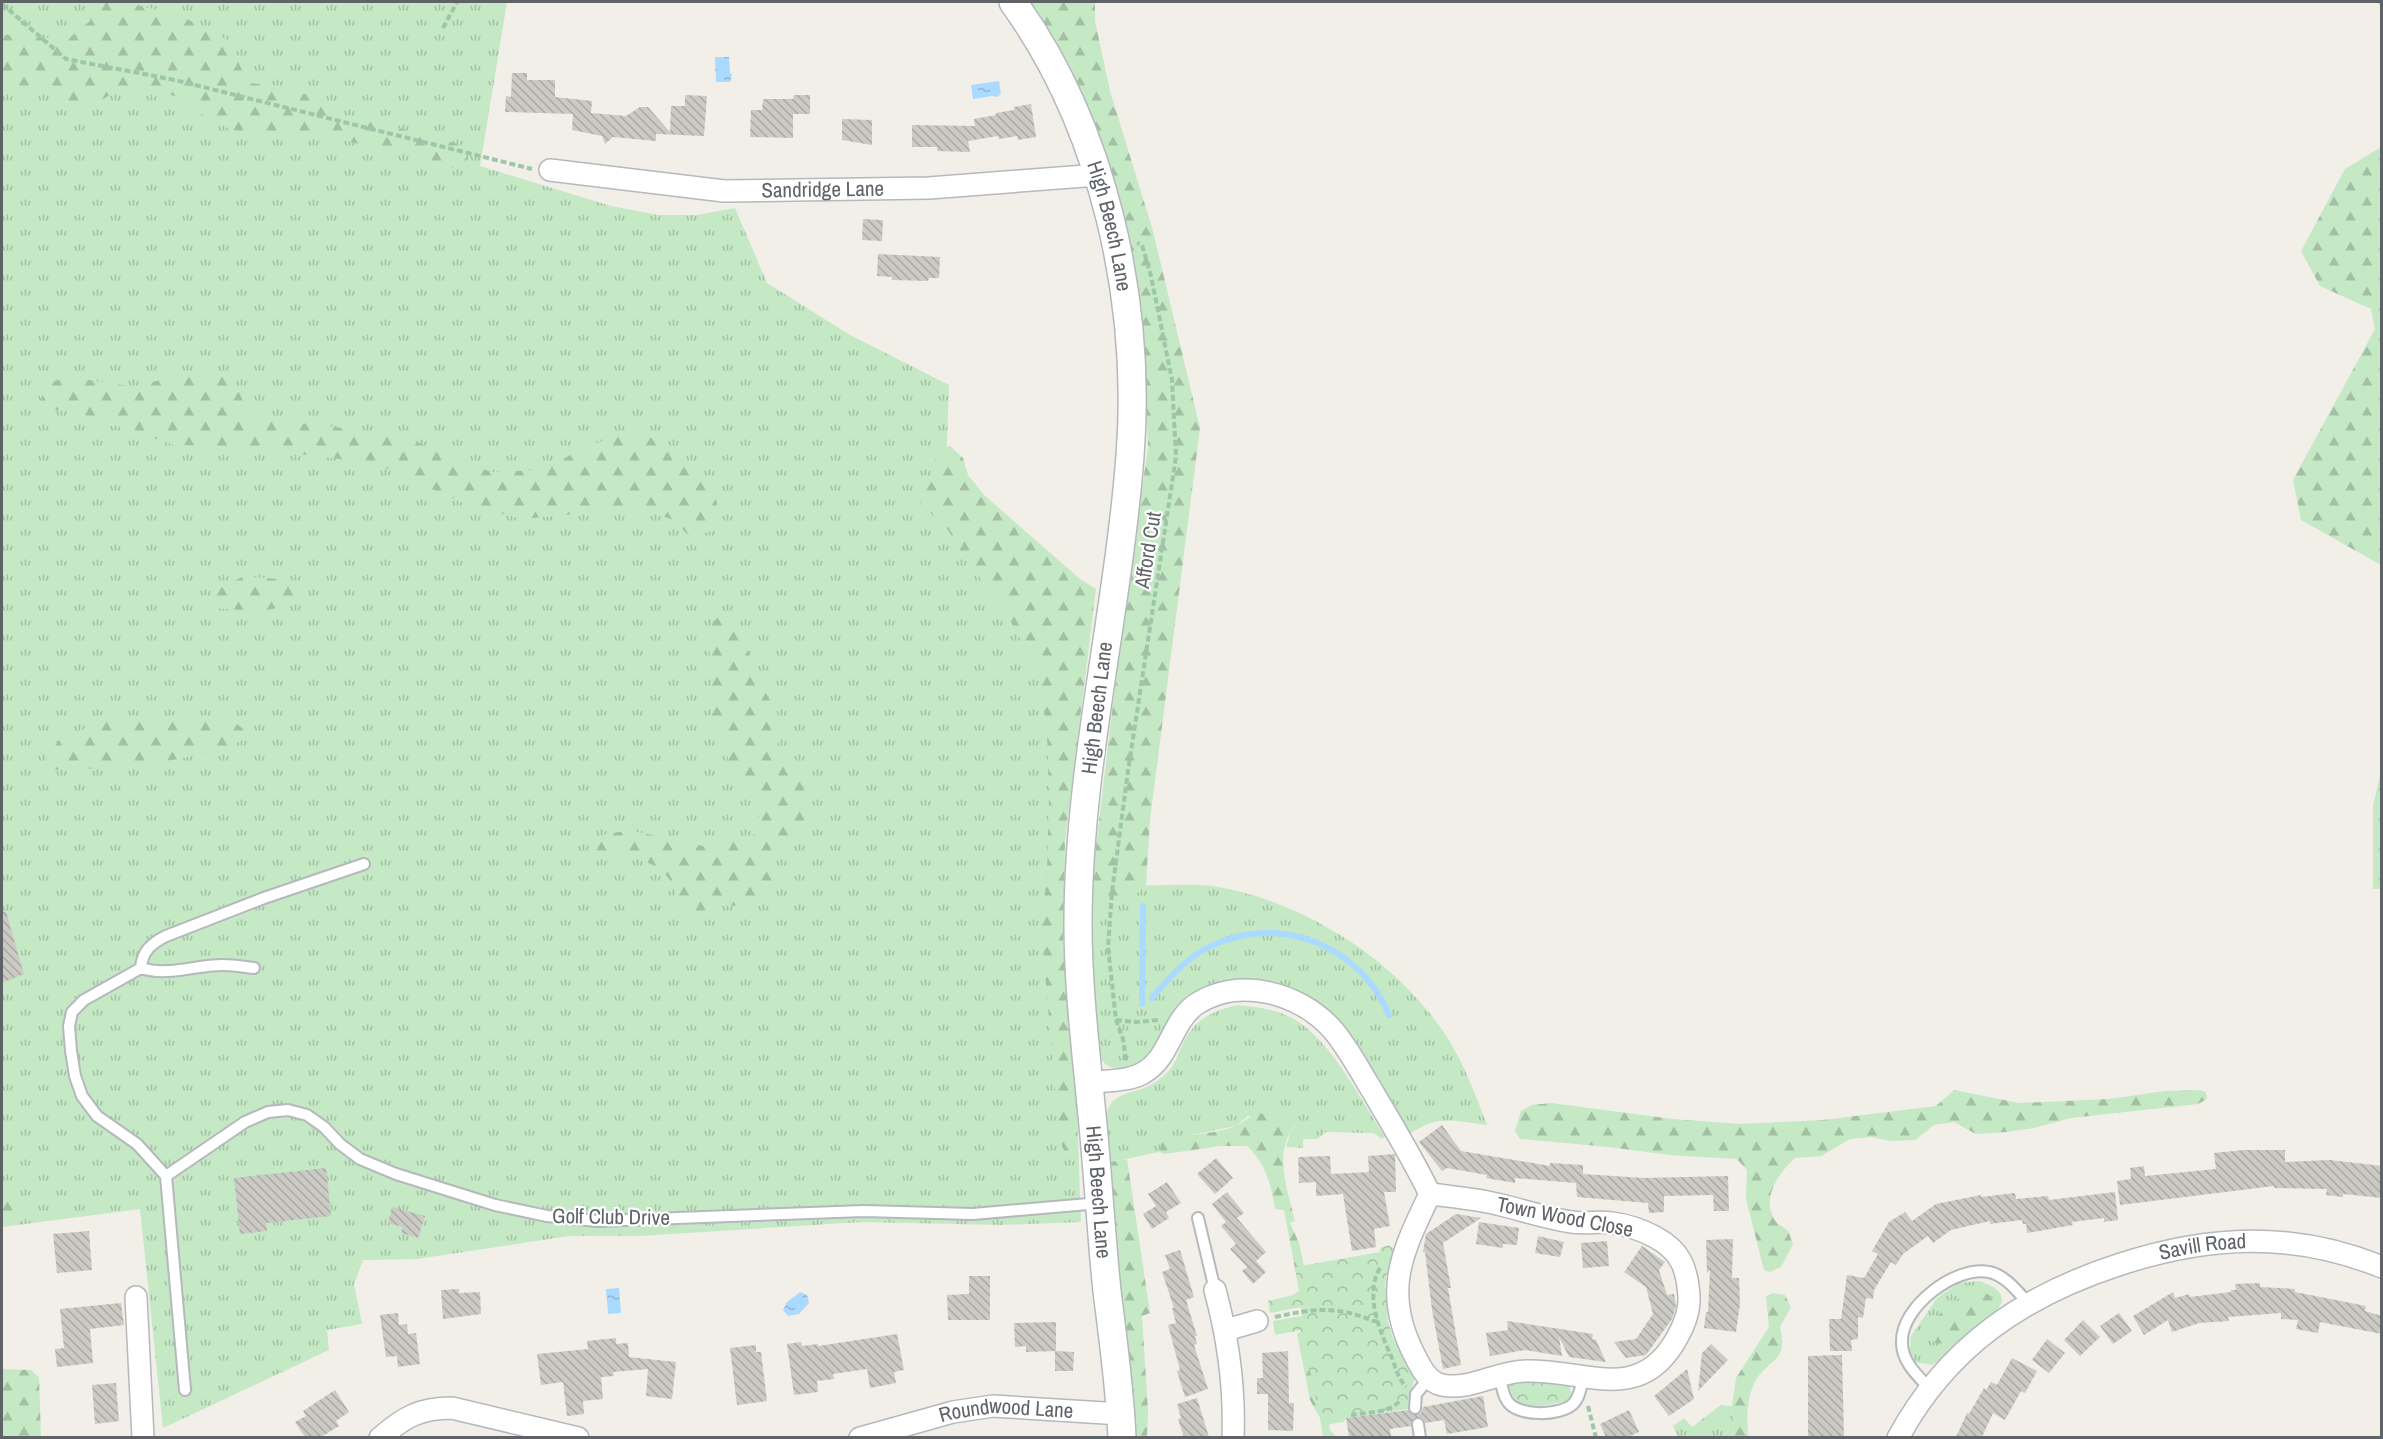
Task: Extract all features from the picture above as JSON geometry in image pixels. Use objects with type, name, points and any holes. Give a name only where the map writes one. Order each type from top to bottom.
[{"type":"street","name":"High Beech Lane","points":[[1013,2],[1055,70],[1076,116],[1098,175],[1123,282],[1130,332],[1130,452],[1087,788],[1079,882],[1080,970],[1122,1426]]},
{"type":"street","name":"Sandridge Lane","points":[[550,170],[723,191],[899,189],[969,186],[1098,175]]},
{"type":"street","points":[[1089,1083],[1128,1078],[1143,1073],[1164,1051],[1180,1019],[1205,999],[1222,993],[1239,990],[1279,995],[1316,1014],[1344,1045],[1394,1127],[1430,1194],[1402,1256],[1397,1291],[1398,1315],[1405,1337],[1419,1365],[1429,1378]]},
{"type":"street","name":"Town Wood Close","points":[[1429,1378],[1440,1385],[1453,1386],[1524,1371],[1612,1380],[1634,1377],[1654,1368],[1670,1350],[1683,1329],[1689,1306],[1688,1285],[1677,1253],[1639,1229],[1611,1223],[1575,1223],[1540,1216],[1500,1204],[1430,1194]]},
{"type":"street","name":"Savill Road","points":[[1898,1437],[1930,1389],[1976,1340],[2028,1303],[2088,1275],[2164,1251],[2228,1241],[2259,1240],[2321,1247],[2382,1267]]},
{"type":"street","points":[[1215,1290],[1226,1330],[1231,1373],[1233,1437]]},
{"type":"street","points":[[136,1297],[143,1437]]},
{"type":"street","points":[[1226,1330],[1265,1319]]},
{"type":"street","name":"Roundwood Lane","points":[[860,1437],[953,1412],[993,1406],[1122,1426]]},
{"type":"street","points":[[380,1437],[416,1412],[433,1408],[452,1408],[578,1437]]},
{"type":"lane","points":[[185,1390],[166,1176],[137,1144],[97,1116],[82,1096],[75,1076],[71,1051],[69,1026],[72,1012],[84,1000],[141,968],[144,954],[152,942],[264,898],[364,864]]},
{"type":"lane","points":[[141,968],[152,972],[225,965],[254,969]]},
{"type":"lane","name":"Golf Club Drive","points":[[166,1176],[245,1122],[268,1112],[288,1110],[307,1115],[360,1159],[495,1205],[547,1216],[597,1221],[864,1211],[973,1214],[1100,1203]]},
{"type":"lane","points":[[1198,1218],[1215,1290]]},
{"type":"lane","points":[[1930,1389],[1914,1372],[1906,1359],[1902,1343],[1904,1328],[1911,1315],[1926,1297],[1944,1282],[1960,1274],[1977,1270],[1992,1272],[2005,1279],[2028,1303]]},
{"type":"lane","points":[[1499,1375],[1508,1402],[1514,1408],[1534,1414],[1566,1408],[1574,1403],[1583,1377]]},
{"type":"lane","points":[[1415,1408],[1416,1394],[1429,1378]]},
{"type":"lane","points":[[1418,1424],[1420,1437]]},
{"type":"path","points":[[443,28],[457,2]]},
{"type":"path","points":[[2,4],[66,59],[175,80],[528,169],[550,170]]},
{"type":"path","name":"Afford Cut","points":[[1112,232],[1142,245],[1151,276],[1172,380],[1176,457],[1112,892],[1108,947],[1116,1020]]},
{"type":"path","points":[[1123,1039],[1116,1020],[1136,1022],[1180,1019]]},
{"type":"path","points":[[1265,1319],[1322,1309],[1339,1310],[1372,1322],[1377,1321]]},
{"type":"path","points":[[1351,1415],[1394,1407],[1403,1396],[1406,1387]]},
{"type":"green space","points":[[2,2],[507,2],[480,166],[611,206],[658,215],[697,215],[735,208],[767,283],[850,335],[949,385],[946,470],[1091,627],[1065,839],[1063,946],[1077,1110],[1081,1222],[1001,1225],[862,1222],[639,1236],[569,1236],[417,1259],[363,1260],[354,1284],[362,1324],[327,1330],[329,1350],[163,1428],[140,1209],[2,1227]]},
{"type":"green space","points":[[106,2],[133,4],[181,16],[228,40],[248,83],[278,86],[308,95],[325,109],[356,120],[388,125],[461,145],[468,151],[468,159],[462,166],[452,168],[416,154],[379,149],[326,136],[236,131],[211,121],[180,98],[149,87],[116,91],[92,106],[66,101],[41,87],[17,90],[2,84],[2,35],[68,39],[90,21],[92,9]]},
{"type":"green space","points":[[1031,2],[1095,2],[1095,21],[1110,91],[1153,231],[1200,428],[1150,820],[1146,885],[1125,904],[1090,897],[1121,637],[1148,447],[1144,333],[1135,284],[1081,97],[1052,36]]},
{"type":"green space","points":[[2381,147],[2381,565],[2301,520],[2293,480],[2375,329],[2371,309],[2320,286],[2301,251],[2345,169]]},
{"type":"green space","points":[[215,371],[238,390],[250,417],[359,430],[409,439],[491,472],[543,470],[585,447],[633,431],[669,445],[694,468],[717,502],[714,530],[691,537],[671,519],[637,508],[523,519],[470,506],[374,463],[238,447],[174,445],[76,412],[55,410],[41,402],[44,384],[69,377],[135,387],[185,373]]},
{"type":"green space","points":[[950,446],[963,458],[968,475],[984,495],[1080,579],[1096,589],[1065,839],[1063,946],[1077,1110],[1078,1155],[1067,1156],[1062,1146],[1058,1126],[1041,925],[1047,876],[1049,794],[1047,731],[1037,668],[1004,610],[962,553],[945,525],[922,506],[918,487],[932,474],[938,450]]},
{"type":"green space","points":[[244,576],[276,579],[302,588],[301,603],[262,611],[209,608],[208,598],[218,589]]},
{"type":"green space","points":[[718,617],[735,627],[748,651],[753,671],[779,716],[777,760],[793,770],[806,790],[804,820],[771,871],[777,897],[757,905],[721,906],[697,918],[678,906],[672,883],[657,868],[637,858],[593,850],[598,836],[629,830],[712,848],[754,835],[763,803],[731,767],[709,700],[713,674],[706,631]]},
{"type":"green space","points":[[161,717],[234,722],[253,736],[203,753],[151,764],[44,770],[47,757],[59,740],[105,720]]},
{"type":"green space","points":[[2381,770],[2382,889],[2373,889],[2373,806]]},
{"type":"green space","points":[[1146,885],[1210,886],[1251,895],[1314,920],[1373,958],[1423,1005],[1443,1031],[1462,1065],[1487,1125],[1455,1121],[1437,1122],[1419,1128],[1408,1135],[1345,1033],[1233,982],[1135,1067],[1118,1069],[1106,1064],[1099,1054],[1094,1038],[1090,897],[1124,904]]},
{"type":"green space","points":[[1238,1005],[1279,1012],[1306,1027],[1343,1070],[1384,1135],[1389,1134],[1382,1139],[1374,1133],[1326,1132],[1317,1139],[1303,1139],[1303,1148],[1286,1147],[1291,1131],[1296,1126],[1248,1116],[1236,1126],[1162,1141],[1159,1152],[1111,1162],[1106,1119],[1112,1103],[1123,1095],[1145,1088],[1168,1072],[1185,1039],[1201,1020],[1214,1012]]},
{"type":"green space","points":[[1954,1090],[2019,1103],[2109,1099],[2165,1091],[2200,1090],[2206,1092],[2207,1099],[2198,1104],[2071,1118],[2034,1128],[2006,1132],[1976,1134],[1954,1122],[1934,1125],[1915,1140],[1890,1141],[1872,1137],[1850,1139],[1821,1156],[1795,1158],[1777,1179],[1770,1196],[1770,1205],[1776,1222],[1788,1231],[1793,1244],[1781,1267],[1770,1272],[1764,1270],[1746,1199],[1747,1170],[1737,1159],[1669,1155],[1520,1139],[1515,1131],[1521,1111],[1532,1105],[1551,1103],[1673,1119],[1740,1124],[1823,1120],[1936,1106]]},
{"type":"green space","points":[[1259,1113],[1281,1118],[1296,1125],[1289,1135],[1283,1159],[1286,1184],[1295,1221],[1290,1223],[1299,1243],[1308,1285],[1304,1291],[1299,1290],[1284,1210],[1275,1209],[1267,1175],[1259,1160],[1247,1146],[1220,1146],[1165,1154],[1159,1152],[1162,1141],[1225,1130]]},
{"type":"green space","points":[[1127,1159],[1150,1313],[1142,1316],[1148,1411],[1147,1437],[1132,1437],[1111,1162]]},
{"type":"green space","points":[[2,1201],[12,1203],[22,1214],[22,1224],[2,1226]]},
{"type":"green space","points":[[1389,1245],[1397,1251],[1387,1273],[1385,1284],[1388,1322],[1393,1338],[1415,1378],[1409,1394],[1408,1409],[1345,1418],[1345,1421],[1322,1426],[1301,1330],[1275,1335],[1273,1321],[1302,1316],[1301,1307],[1270,1313],[1268,1301],[1293,1295],[1299,1291],[1295,1267],[1380,1252],[1380,1248]]},
{"type":"green space","points":[[1979,1281],[1994,1287],[2001,1294],[2002,1301],[1998,1309],[1932,1365],[1915,1362],[1910,1351],[1911,1336],[1937,1298],[1959,1283]]},
{"type":"green space","points":[[1983,1291],[1993,1298],[1993,1308],[1979,1321],[1946,1344],[1935,1343],[1927,1335],[1926,1325],[1962,1296]]},
{"type":"green space","points":[[1773,1293],[1785,1295],[1791,1307],[1780,1327],[1782,1347],[1776,1359],[1760,1374],[1752,1389],[1748,1409],[1748,1437],[1734,1437],[1732,1406],[1736,1378],[1769,1327],[1766,1296]]},
{"type":"green space","points":[[1304,1329],[1326,1406],[1330,1430],[1336,1437],[1323,1437],[1320,1418],[1310,1400],[1297,1334]]},
{"type":"green space","points":[[2,1369],[31,1370],[39,1378],[41,1437],[2,1437]]},
{"type":"green space","points":[[1525,1378],[1569,1385],[1572,1396],[1557,1403],[1523,1405],[1514,1398],[1508,1383]]},
{"type":"green space","points":[[1721,1405],[1732,1406],[1734,1437],[1678,1437],[1673,1426],[1684,1418],[1692,1427]]},
{"type":"water","points":[[715,57],[729,57],[732,75],[730,82],[716,82]]},
{"type":"water","points":[[999,81],[1001,94],[997,97],[973,99],[971,85]]},
{"type":"water","points":[[619,1288],[621,1313],[608,1314],[606,1289]]},
{"type":"water","points":[[800,1292],[807,1295],[809,1303],[799,1314],[788,1316],[783,1310],[787,1302]]},
{"type":"building","points":[[512,73],[527,73],[527,80],[555,80],[555,97],[592,101],[591,113],[626,116],[640,107],[648,107],[670,132],[671,106],[685,106],[685,95],[707,96],[704,136],[656,134],[656,141],[613,137],[605,144],[602,136],[572,130],[573,114],[505,112],[506,96],[511,97]]},
{"type":"building","points":[[794,95],[810,95],[810,114],[793,114],[793,138],[750,137],[751,110],[762,110],[763,99],[793,99]]},
{"type":"building","points":[[1031,104],[1036,137],[1018,140],[1017,136],[999,139],[998,136],[968,141],[970,152],[937,151],[937,147],[912,147],[912,125],[975,126],[974,119]]},
{"type":"building","points":[[842,119],[872,120],[872,145],[842,140]]},
{"type":"building","points":[[863,219],[883,220],[882,241],[862,240]]},
{"type":"building","points":[[878,254],[940,257],[939,278],[929,278],[928,281],[892,280],[892,277],[877,276]]},
{"type":"building","points":[[2,912],[6,912],[24,974],[2,983]]},
{"type":"building","points":[[1442,1125],[1461,1151],[1550,1166],[1550,1163],[1583,1165],[1583,1174],[1644,1178],[1728,1176],[1729,1211],[1714,1211],[1713,1195],[1664,1196],[1664,1212],[1649,1213],[1648,1203],[1577,1197],[1576,1183],[1515,1178],[1515,1183],[1447,1168],[1442,1171],[1419,1142]]},
{"type":"building","points":[[2285,1150],[2285,1162],[2330,1160],[2382,1166],[2382,1198],[2343,1194],[2343,1197],[2326,1195],[2327,1189],[2274,1188],[2274,1186],[2120,1205],[2117,1181],[2131,1179],[2130,1168],[2144,1166],[2145,1176],[2216,1169],[2214,1153]]},
{"type":"building","points":[[1395,1154],[1396,1192],[1384,1192],[1390,1226],[1374,1229],[1376,1247],[1352,1251],[1343,1194],[1316,1196],[1316,1182],[1299,1183],[1298,1157],[1330,1156],[1331,1174],[1369,1172],[1368,1156]]},
{"type":"building","points":[[1216,1158],[1233,1178],[1215,1194],[1197,1174]]},
{"type":"building","points":[[326,1168],[331,1216],[266,1223],[267,1231],[240,1234],[234,1178]]},
{"type":"building","points":[[1167,1182],[1181,1203],[1166,1212],[1169,1218],[1152,1229],[1143,1214],[1156,1206],[1148,1194]]},
{"type":"building","points":[[1227,1192],[1244,1213],[1237,1218],[1266,1252],[1256,1261],[1266,1272],[1253,1284],[1242,1271],[1247,1267],[1230,1249],[1236,1244],[1221,1226],[1226,1222],[1212,1204]]},
{"type":"building","points":[[2115,1192],[2118,1220],[2104,1222],[2104,1218],[2072,1222],[2073,1225],[2027,1233],[2026,1224],[2023,1224],[2022,1220],[1990,1224],[1990,1221],[1951,1230],[1933,1243],[1928,1236],[1903,1254],[1896,1265],[1891,1262],[1874,1290],[1873,1299],[1866,1298],[1863,1318],[1858,1317],[1858,1339],[1851,1340],[1852,1351],[1830,1351],[1829,1319],[1841,1319],[1847,1275],[1864,1278],[1878,1254],[1872,1251],[1889,1222],[1905,1212],[1912,1221],[1936,1204],[1981,1195],[1981,1197],[2015,1193],[2016,1199],[2048,1196],[2049,1200]]},
{"type":"building","points":[[392,1207],[425,1216],[418,1238],[401,1233],[403,1227],[388,1223]]},
{"type":"building","points":[[1456,1214],[1481,1218],[1443,1243],[1461,1365],[1443,1369],[1432,1310],[1425,1252],[1423,1252],[1426,1234]]},
{"type":"building","points":[[1479,1222],[1519,1228],[1517,1245],[1503,1244],[1503,1248],[1476,1244]]},
{"type":"building","points":[[89,1231],[92,1270],[57,1273],[53,1234]]},
{"type":"building","points":[[1538,1236],[1564,1242],[1560,1257],[1535,1253]]},
{"type":"building","points":[[1733,1239],[1732,1278],[1739,1278],[1740,1304],[1736,1332],[1704,1328],[1706,1312],[1708,1312],[1710,1270],[1707,1273],[1706,1240]]},
{"type":"building","points":[[1607,1241],[1609,1266],[1583,1268],[1581,1243]]},
{"type":"building","points":[[1642,1246],[1665,1262],[1659,1270],[1667,1295],[1674,1294],[1676,1306],[1672,1319],[1646,1355],[1626,1358],[1614,1342],[1636,1339],[1653,1314],[1646,1287],[1624,1272]]},
{"type":"building","points":[[1180,1250],[1194,1297],[1186,1300],[1197,1336],[1195,1336],[1197,1344],[1194,1345],[1208,1389],[1185,1397],[1177,1371],[1180,1370],[1168,1325],[1176,1323],[1172,1308],[1174,1308],[1162,1272],[1170,1269],[1165,1255]]},
{"type":"building","points":[[969,1276],[990,1276],[990,1320],[948,1320],[947,1295],[969,1294]]},
{"type":"building","points":[[2260,1283],[2260,1287],[2295,1289],[2295,1292],[2366,1306],[2365,1311],[2382,1316],[2382,1334],[2320,1322],[2318,1333],[2296,1329],[2298,1320],[2281,1319],[2281,1313],[2228,1317],[2229,1321],[2199,1323],[2172,1332],[2168,1320],[2144,1335],[2133,1316],[2173,1292],[2175,1298],[2189,1294],[2190,1297],[2231,1292],[2231,1290],[2236,1290],[2235,1284]]},
{"type":"building","points":[[459,1289],[459,1293],[480,1292],[481,1314],[443,1319],[441,1290]]},
{"type":"building","points":[[121,1303],[124,1325],[90,1329],[93,1363],[57,1367],[55,1349],[64,1348],[60,1309]]},
{"type":"building","points":[[398,1313],[399,1325],[407,1324],[408,1334],[416,1333],[420,1364],[398,1367],[397,1356],[386,1357],[380,1315]]},
{"type":"building","points":[[2119,1313],[2132,1331],[2113,1344],[2100,1326]]},
{"type":"building","points":[[2083,1320],[2100,1337],[2080,1356],[2064,1340]]},
{"type":"building","points":[[1507,1321],[1593,1334],[1592,1339],[1596,1340],[1606,1362],[1569,1357],[1559,1337],[1562,1356],[1525,1350],[1490,1356],[1486,1333],[1508,1330]]},
{"type":"building","points":[[1056,1322],[1056,1351],[1026,1352],[1026,1346],[1015,1347],[1014,1323]]},
{"type":"building","points":[[897,1334],[904,1370],[894,1372],[896,1383],[870,1388],[867,1369],[833,1374],[834,1379],[817,1381],[818,1392],[794,1395],[787,1344],[801,1342],[802,1346],[818,1344],[818,1346]]},
{"type":"building","points":[[616,1338],[616,1344],[628,1343],[629,1357],[676,1362],[672,1399],[646,1396],[648,1369],[613,1372],[614,1376],[601,1377],[603,1399],[583,1401],[584,1414],[567,1416],[563,1382],[541,1385],[537,1354],[588,1349],[587,1341]]},
{"type":"building","points":[[2047,1339],[2065,1353],[2049,1373],[2032,1360]]},
{"type":"building","points":[[1711,1344],[1728,1360],[1698,1391],[1702,1353]]},
{"type":"building","points":[[756,1345],[756,1352],[761,1352],[767,1401],[737,1405],[730,1348]]},
{"type":"building","points":[[1055,1351],[1074,1352],[1073,1371],[1055,1371]]},
{"type":"building","points":[[1288,1351],[1289,1403],[1294,1403],[1293,1431],[1268,1430],[1268,1394],[1257,1394],[1257,1378],[1263,1378],[1262,1353]]},
{"type":"building","points":[[1842,1355],[1844,1437],[1808,1437],[1808,1356]]},
{"type":"building","points":[[2012,1358],[2037,1371],[2025,1393],[2021,1391],[2005,1420],[1993,1413],[1982,1437],[1956,1437],[1967,1413],[1969,1414],[1984,1388],[1986,1390],[1991,1382],[1997,1385]]},
{"type":"building","points":[[1687,1369],[1694,1399],[1669,1416],[1654,1396]]},
{"type":"building","points":[[116,1383],[119,1421],[95,1424],[92,1385]]},
{"type":"building","points":[[335,1390],[349,1412],[336,1421],[339,1426],[321,1437],[305,1437],[295,1422],[306,1416],[303,1411]]},
{"type":"building","points":[[1483,1396],[1488,1427],[1447,1434],[1444,1420],[1425,1423],[1418,1417],[1413,1419],[1411,1426],[1390,1429],[1391,1437],[1349,1437],[1346,1418],[1408,1410],[1415,1415],[1421,1413],[1423,1407]]},
{"type":"building","points":[[1197,1398],[1209,1437],[1184,1437],[1178,1419],[1181,1418],[1177,1404]]},
{"type":"building","points":[[1629,1410],[1639,1432],[1628,1437],[1606,1437],[1600,1424]]},
{"type":"waterway","points":[[1142,1004],[1143,906]]},
{"type":"waterway","points":[[1152,998],[1175,972],[1212,945],[1248,934],[1273,933],[1298,937],[1321,945],[1342,957],[1361,973],[1377,992],[1389,1015]]}]
